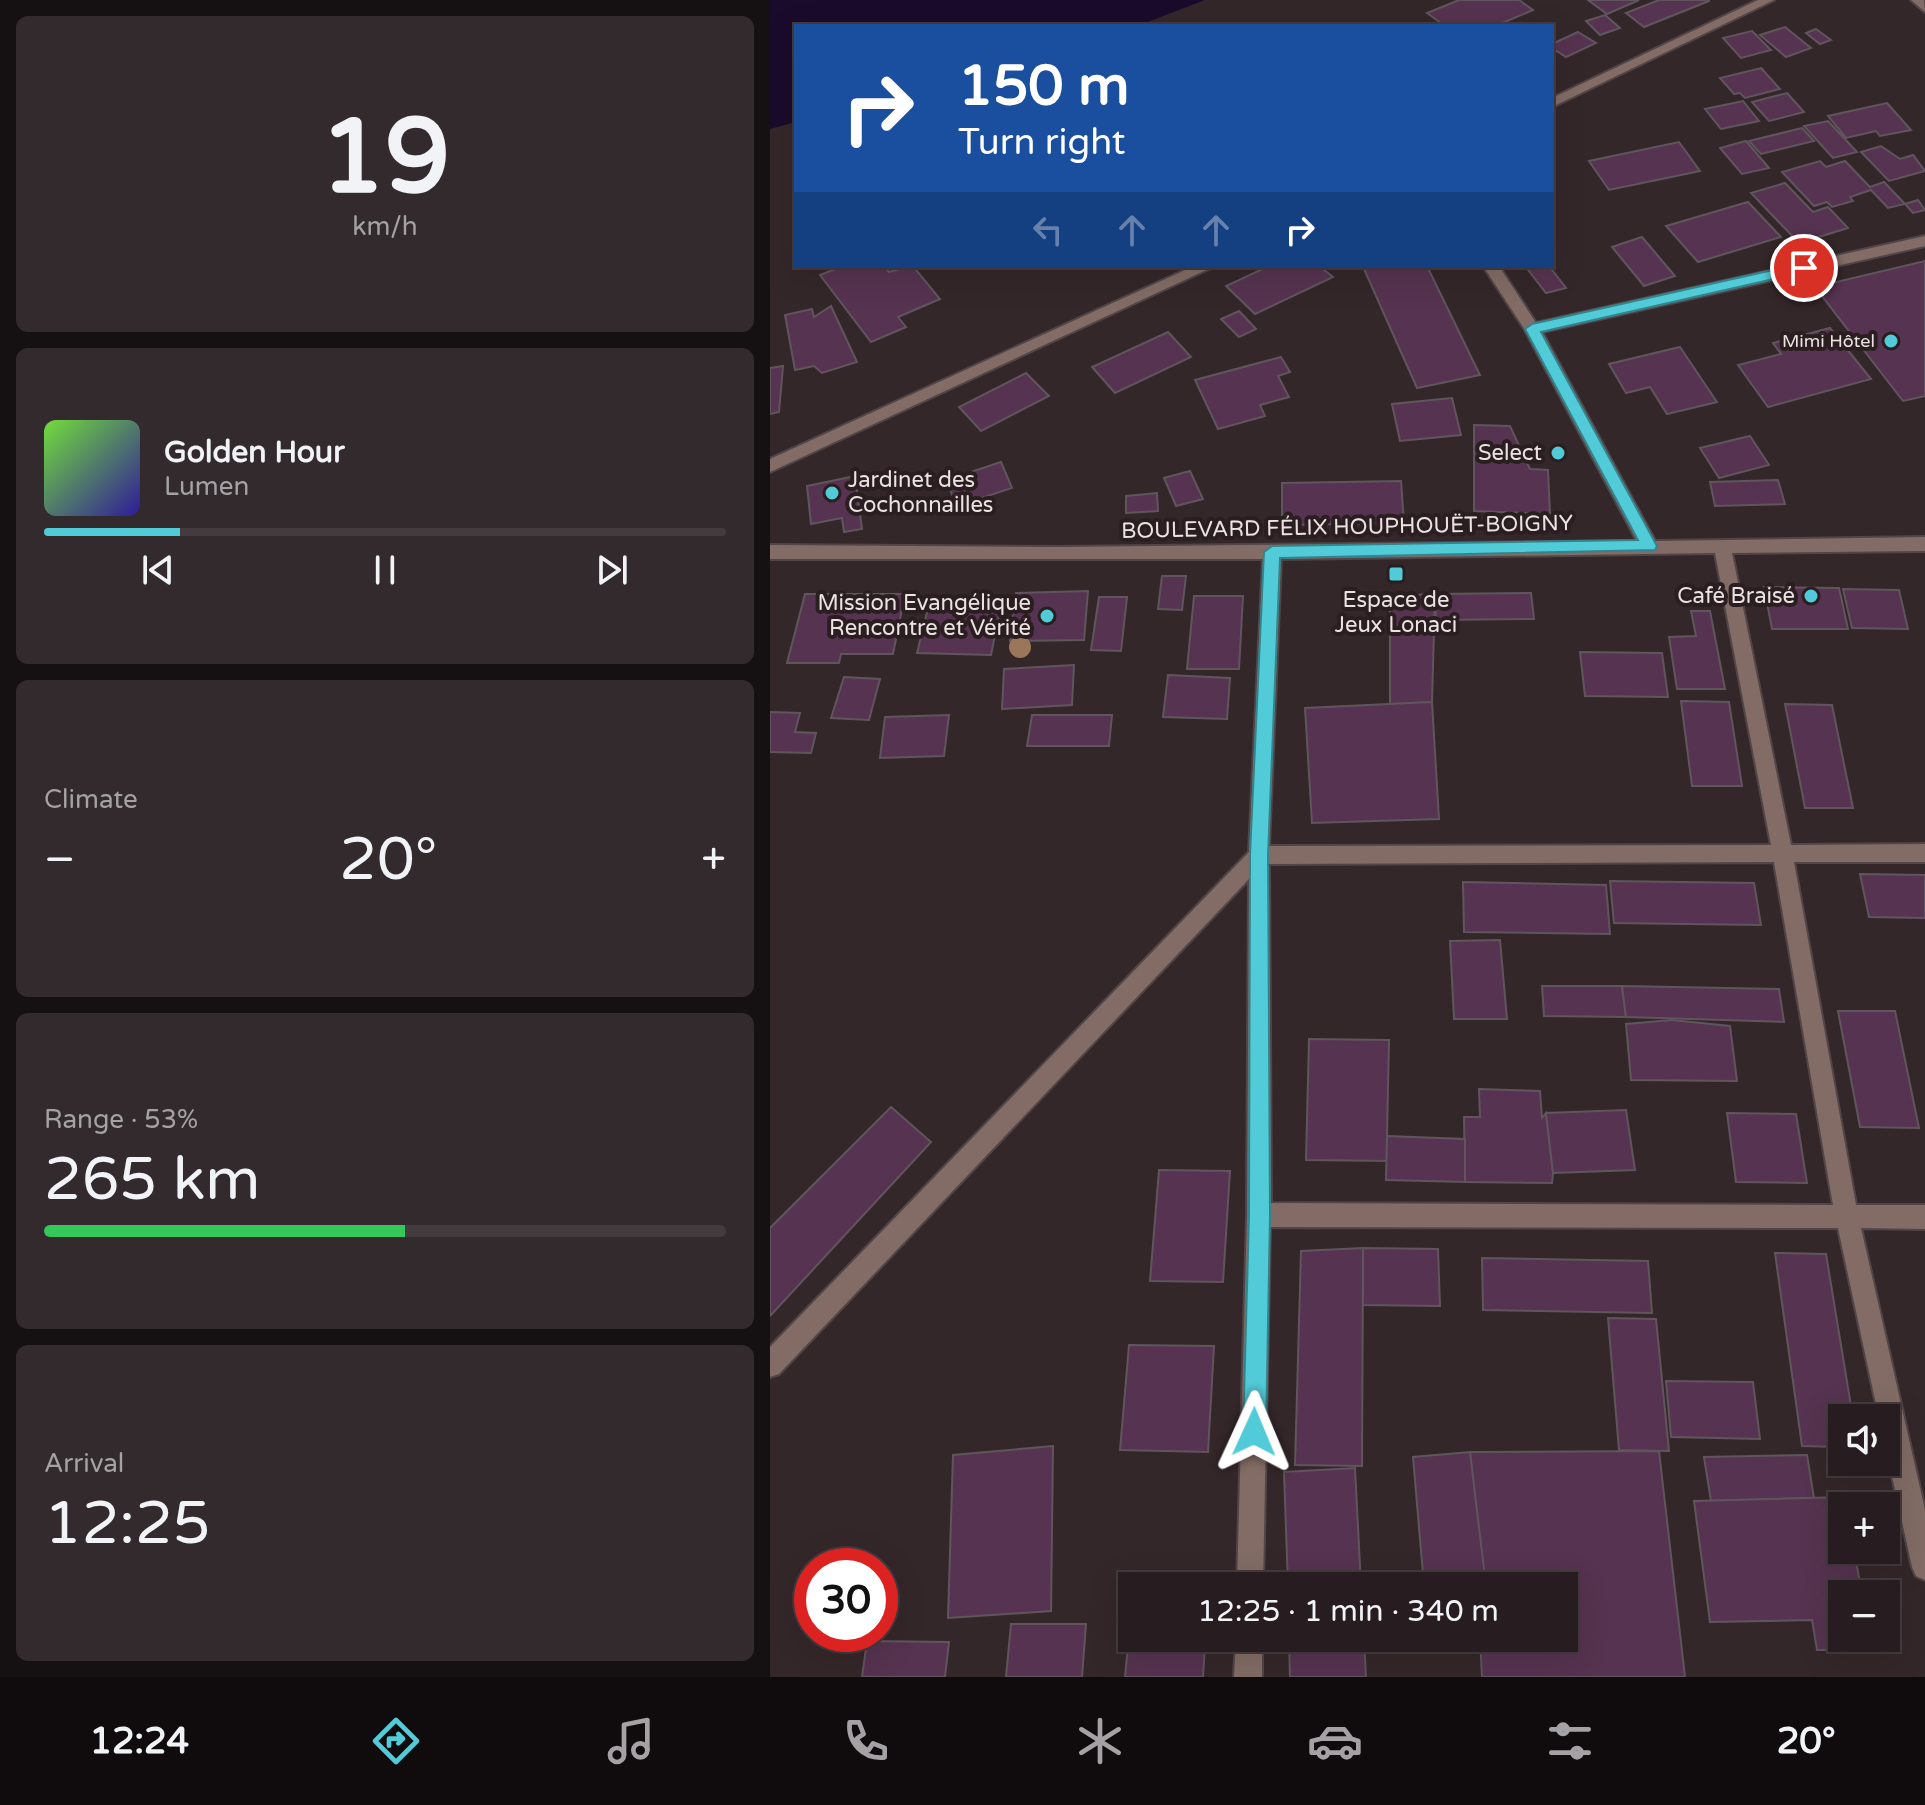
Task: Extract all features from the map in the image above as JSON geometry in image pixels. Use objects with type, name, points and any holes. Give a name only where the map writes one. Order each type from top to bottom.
[{"type":"street","points":[[1554,102],[1768,0]]},
{"type":"street","points":[[1917,0],[1925,8]]},
{"type":"street","points":[[1532,329],[1925,241]]},
{"type":"street","points":[[770,466],[1203,268]]},
{"type":"street","points":[[1492,268],[1532,329],[1649,546]]},
{"type":"street","name":"BOULEVARD FÉLIX HOUPHOUËT-BOIGNY","points":[[770,552],[911,555],[1925,544]]},
{"type":"street","points":[[1722,545],[1782,852],[1847,1218],[1925,1567]]},
{"type":"street","points":[[1250,1572],[1259,1215],[1259,855],[1272,552]]},
{"type":"street","points":[[770,1365],[1259,855],[1925,853]]},
{"type":"street","points":[[1259,1215],[1925,1217]]},
{"type":"street","points":[[1248,1677],[1249,1652]]},
{"type":"shaded area","points":[[770,0],[1205,0],[1142,24],[794,24],[794,123],[770,129]]},
{"type":"building","points":[[1459,0],[1519,0],[1533,10],[1500,24],[1442,24],[1427,13]]},
{"type":"building","points":[[1588,0],[1639,0],[1607,14]]},
{"type":"building","points":[[1659,0],[1709,1],[1644,27],[1626,13]]},
{"type":"building","points":[[1605,15],[1620,28],[1600,35],[1586,21]]},
{"type":"building","points":[[1785,27],[1811,48],[1786,57],[1760,35]]},
{"type":"building","points":[[1816,29],[1831,40],[1820,44],[1806,33]]},
{"type":"building","points":[[1752,31],[1771,50],[1741,58],[1723,38]]},
{"type":"building","points":[[1578,32],[1596,43],[1566,57],[1554,49],[1554,43]]},
{"type":"building","points":[[1761,68],[1780,89],[1745,98],[1740,93],[1734,94],[1720,78]]},
{"type":"building","points":[[1787,93],[1804,112],[1769,121],[1752,102]]},
{"type":"building","points":[[1743,101],[1759,121],[1721,129],[1705,109]]},
{"type":"building","points":[[1887,103],[1911,130],[1880,136],[1876,131],[1846,138],[1828,116]]},
{"type":"building","points":[[1828,121],[1857,152],[1833,158],[1804,126]]},
{"type":"building","points":[[1802,128],[1814,141],[1761,154],[1749,141]]},
{"type":"building","points":[[1746,141],[1769,168],[1742,174],[1720,148]]},
{"type":"building","points":[[1679,142],[1700,171],[1609,190],[1589,161]]},
{"type":"building","points":[[1881,146],[1900,159],[1913,155],[1925,171],[1889,181],[1861,152]]},
{"type":"building","points":[[1820,161],[1826,167],[1845,161],[1870,187],[1884,182],[1905,204],[1888,208],[1871,190],[1850,197],[1853,201],[1832,207],[1827,202],[1814,206],[1782,172]]},
{"type":"building","points":[[1785,183],[1813,212],[1828,207],[1848,228],[1799,243],[1751,193]]},
{"type":"building","points":[[1918,200],[1925,210],[1913,213],[1905,204]]},
{"type":"building","points":[[1748,202],[1781,237],[1698,262],[1666,226]]},
{"type":"building","points":[[1642,237],[1675,276],[1644,286],[1612,247]]},
{"type":"building","name":"Mimi Hôtel","points":[[1925,261],[1925,396],[1903,401],[1815,287]]},
{"type":"building","points":[[838,268],[886,268],[889,272],[915,268],[940,299],[898,317],[906,327],[871,342],[820,275]]},
{"type":"building","points":[[1265,268],[1325,268],[1333,277],[1255,314],[1226,286]]},
{"type":"building","points":[[1428,268],[1480,375],[1417,388],[1364,269]]},
{"type":"building","points":[[1527,268],[1551,268],[1566,288],[1546,293]]},
{"type":"building","points":[[831,306],[857,362],[822,373],[814,366],[795,370],[785,315],[812,309],[814,317]]},
{"type":"building","points":[[1239,311],[1256,329],[1239,337],[1221,319]]},
{"type":"building","points":[[1830,328],[1871,379],[1768,407],[1738,365],[1781,354],[1773,343]]},
{"type":"building","points":[[1168,332],[1191,357],[1115,393],[1092,367]]},
{"type":"building","points":[[1680,347],[1717,402],[1667,414],[1650,387],[1626,393],[1609,364]]},
{"type":"building","points":[[1281,357],[1290,372],[1278,376],[1289,397],[1260,405],[1265,416],[1218,429],[1195,380]]},
{"type":"building","points":[[783,366],[779,412],[770,414],[770,368]]},
{"type":"building","points":[[1026,373],[1049,396],[981,431],[959,407]]},
{"type":"building","points":[[1452,398],[1461,435],[1400,441],[1392,404]]},
{"type":"building","points":[[1474,425],[1510,426],[1530,469],[1548,470],[1550,514],[1474,511]]},
{"type":"building","points":[[1750,436],[1769,465],[1719,478],[1700,448]]},
{"type":"building","points":[[1001,462],[1012,488],[957,506],[946,480]]},
{"type":"building","points":[[1190,471],[1203,499],[1176,506],[1164,478]]},
{"type":"building","points":[[855,476],[862,529],[844,532],[842,518],[811,524],[807,486]]},
{"type":"building","points":[[1778,480],[1785,504],[1715,506],[1710,482]]},
{"type":"building","points":[[1401,481],[1404,523],[1282,525],[1282,483]]},
{"type":"building","points":[[1157,493],[1158,511],[1126,513],[1126,496]]},
{"type":"building","points":[[1162,576],[1186,576],[1182,610],[1158,609]]},
{"type":"building","points":[[1764,587],[1839,588],[1848,629],[1772,629]]},
{"type":"building","points":[[1843,589],[1899,590],[1908,629],[1852,628]]},
{"type":"building","points":[[1088,591],[1084,640],[1010,641],[1016,593]]},
{"type":"building","points":[[1531,593],[1534,619],[1436,620],[1435,594]]},
{"type":"building","points":[[805,594],[905,594],[893,654],[841,654],[839,663],[787,663]]},
{"type":"building","points":[[1435,594],[1432,702],[1390,704],[1390,596]]},
{"type":"building","points":[[1194,596],[1243,596],[1239,669],[1187,669]]},
{"type":"building","points":[[1099,597],[1127,597],[1121,651],[1091,650]]},
{"type":"building","points":[[928,608],[1000,610],[991,655],[917,653]]},
{"type":"building","points":[[1691,611],[1710,611],[1725,689],[1677,689],[1669,637],[1696,636]]},
{"type":"building","points":[[1580,652],[1662,653],[1668,697],[1585,696]]},
{"type":"building","points":[[1074,665],[1072,705],[1002,709],[1004,669]]},
{"type":"building","points":[[1168,675],[1230,678],[1227,719],[1163,717]]},
{"type":"building","points":[[844,677],[880,679],[869,720],[831,718]]},
{"type":"building","points":[[1681,701],[1729,702],[1742,786],[1692,786]]},
{"type":"building","points":[[1432,702],[1439,819],[1312,823],[1305,708]]},
{"type":"building","points":[[1785,704],[1832,705],[1853,808],[1805,808]]},
{"type":"building","points":[[770,712],[800,713],[795,732],[816,733],[811,753],[770,752]]},
{"type":"building","points":[[949,715],[944,756],[880,758],[885,717]]},
{"type":"building","points":[[1032,715],[1112,715],[1109,746],[1027,746]]},
{"type":"building","points":[[1860,874],[1925,875],[1925,918],[1869,917]]},
{"type":"building","points":[[1610,881],[1754,883],[1761,925],[1614,923]]},
{"type":"building","points":[[1463,882],[1606,885],[1610,934],[1464,932]]},
{"type":"building","points":[[1500,940],[1507,1019],[1454,1019],[1450,941]]},
{"type":"building","points":[[1542,986],[1622,986],[1626,1017],[1544,1016]]},
{"type":"building","points":[[1622,986],[1779,989],[1784,1022],[1626,1017]]},
{"type":"building","points":[[1838,1011],[1895,1011],[1919,1128],[1860,1127]]},
{"type":"building","points":[[1672,1020],[1730,1026],[1737,1081],[1631,1080],[1626,1024]]},
{"type":"building","points":[[1309,1039],[1389,1040],[1387,1136],[1390,1161],[1306,1160]]},
{"type":"building","points":[[1479,1089],[1540,1091],[1542,1118],[1546,1113],[1552,1183],[1465,1182],[1464,1117],[1480,1117]]},
{"type":"building","points":[[891,1107],[931,1142],[770,1316],[770,1228]]},
{"type":"building","points":[[1626,1110],[1635,1170],[1553,1173],[1546,1113]]},
{"type":"building","points":[[1727,1113],[1796,1114],[1807,1183],[1736,1182]]},
{"type":"building","points":[[1387,1136],[1465,1139],[1465,1182],[1386,1180]]},
{"type":"building","points":[[1159,1170],[1230,1171],[1223,1282],[1150,1281]]},
{"type":"building","points":[[1363,1248],[1362,1466],[1295,1465],[1301,1251]]},
{"type":"building","points":[[1363,1248],[1438,1249],[1440,1306],[1363,1305]]},
{"type":"building","points":[[1775,1253],[1826,1254],[1851,1404],[1828,1404],[1828,1447],[1802,1446]]},
{"type":"building","points":[[1482,1258],[1648,1261],[1652,1313],[1483,1310]]},
{"type":"building","points":[[1608,1318],[1656,1319],[1669,1451],[1619,1450]]},
{"type":"building","points":[[1129,1345],[1214,1346],[1208,1452],[1120,1450]]},
{"type":"building","points":[[1666,1381],[1753,1382],[1760,1439],[1671,1437]]},
{"type":"building","points":[[1053,1446],[1051,1611],[948,1618],[953,1455]]},
{"type":"building","points":[[1659,1451],[1685,1677],[1482,1677],[1481,1652],[1578,1652],[1578,1572],[1476,1572],[1470,1452]]},
{"type":"building","points":[[1470,1452],[1484,1572],[1423,1572],[1413,1457]]},
{"type":"building","points":[[1807,1455],[1814,1498],[1711,1501],[1704,1457]]},
{"type":"building","points":[[1355,1468],[1360,1572],[1288,1572],[1284,1472]]},
{"type":"building","points":[[1828,1497],[1828,1564],[1857,1564],[1859,1580],[1828,1580],[1828,1650],[1817,1650],[1812,1620],[1710,1622],[1694,1501]]},
{"type":"building","points":[[1011,1624],[1086,1624],[1082,1677],[1006,1677]]},
{"type":"building","points":[[898,1641],[949,1642],[945,1677],[862,1677],[865,1652],[898,1652]]},
{"type":"building","points":[[1127,1652],[1205,1652],[1203,1677],[1125,1677]]},
{"type":"building","points":[[1289,1652],[1365,1652],[1366,1677],[1290,1677]]},
{"type":"place","name":"Mimi Hôtel","points":[[1891,341]]},
{"type":"place","name":"Select","points":[[1558,453]]},
{"type":"place","name":"Jardinet des Cochonnailles","points":[[832,493]]},
{"type":"place","name":"Espace de Jeux Lonaci","points":[[1396,574]]},
{"type":"place","name":"Café Braisé","points":[[1811,596]]},
{"type":"place","name":"Mission Evangélique Rencontre et Vérité","points":[[1047,616]]},
{"type":"route","points":[[1254,1432],[1259,1215],[1259,855],[1272,552],[1649,546],[1532,329],[1804,268]]}]
